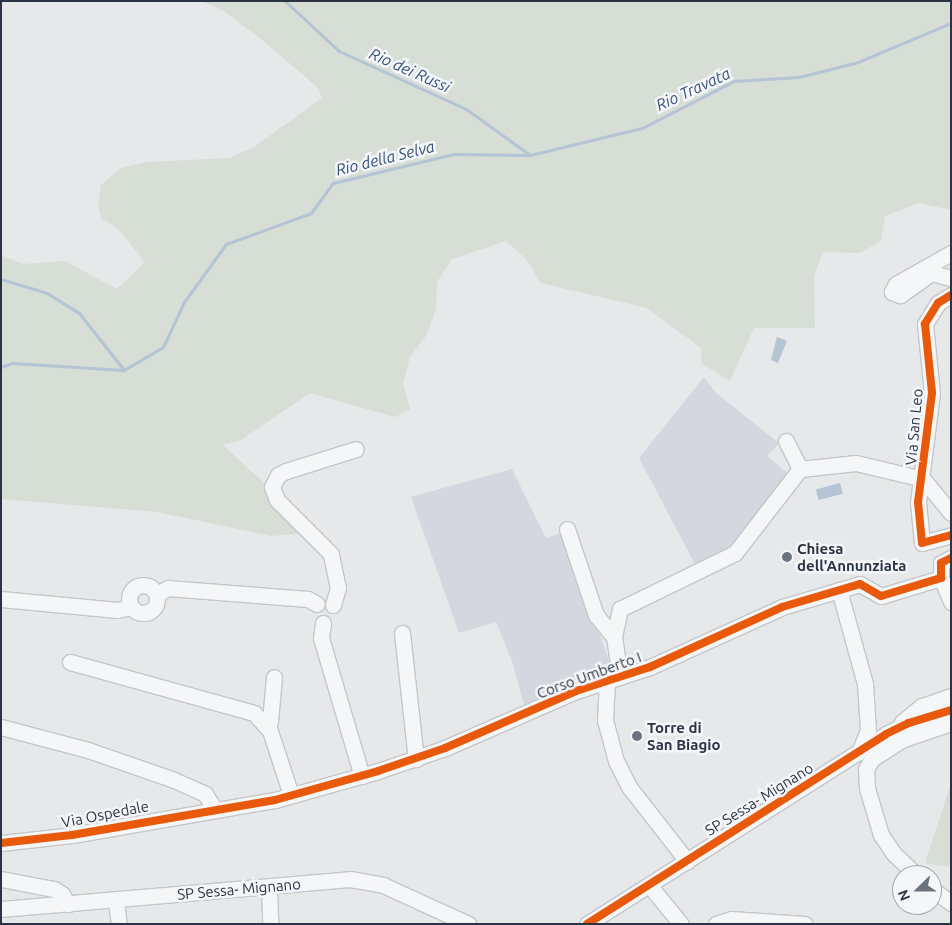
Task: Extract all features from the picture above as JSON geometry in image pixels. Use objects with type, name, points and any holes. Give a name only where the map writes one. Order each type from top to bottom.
[{"type":"street","points":[[951,253],[896,284],[892,292],[900,295],[932,273],[951,278]]},
{"type":"street","name":"Via San Leo","points":[[951,294],[938,303],[925,324],[932,393],[923,479],[918,502],[922,543],[951,535]]},
{"type":"street","points":[[786,441],[800,468]]},
{"type":"street","points":[[323,623],[334,617],[333,605],[338,588],[331,554],[277,500],[272,487],[278,475],[286,471],[356,450]]},
{"type":"street","points":[[687,860],[623,777],[608,738],[604,702],[614,679],[614,637],[617,616],[623,607],[736,553],[800,468],[856,463],[923,479],[951,513]]},
{"type":"street","points":[[567,529],[596,615],[614,637]]},
{"type":"street","points":[[951,558],[941,563],[941,578],[951,602]]},
{"type":"street","name":"Corso Umberto I","points":[[214,808],[291,796],[416,759],[614,679],[667,660],[758,615],[860,584],[882,596],[941,578]]},
{"type":"street","points":[[157,594],[152,587],[137,585],[130,591],[131,607],[136,611],[149,612],[154,607],[157,594],[168,588],[308,599],[317,604]]},
{"type":"street","points":[[839,590],[865,684],[868,730],[858,753]]},
{"type":"street","points":[[1,599],[117,610],[131,607]]},
{"type":"street","points":[[323,623],[313,613],[317,604],[325,601],[333,605]]},
{"type":"street","points":[[323,623],[321,638],[362,776]]},
{"type":"street","points":[[402,633],[416,759]]},
{"type":"street","points":[[70,662],[246,709],[254,713],[266,727],[291,796]]},
{"type":"street","points":[[266,727],[270,721],[274,677]]},
{"type":"street","points":[[899,727],[922,706],[951,696]]},
{"type":"street","name":"SP Sessa- Mignano","points":[[592,922],[899,727],[951,710]]},
{"type":"street","points":[[906,865],[894,854],[881,835],[867,788],[866,770],[872,759],[901,740],[951,723]]},
{"type":"street","points":[[1,727],[88,750],[182,783],[205,794],[214,808]]},
{"type":"street","name":"Via Ospedale","points":[[1,842],[72,835],[214,808]]},
{"type":"street","points":[[1,879],[54,889],[62,894],[68,904]]},
{"type":"street","name":"SP Sessa- Mignano","points":[[1,909],[116,901],[350,879],[372,882],[446,919],[468,924]]},
{"type":"street","points":[[650,885],[681,924]]},
{"type":"street","points":[[269,886],[270,924]]},
{"type":"street","points":[[116,901],[119,924]]},
{"type":"street","points":[[716,924],[731,919],[804,924]]},
{"type":"shaded area","points":[[202,1],[951,1],[951,210],[919,203],[885,216],[881,241],[860,253],[823,252],[814,276],[815,328],[754,328],[730,381],[702,364],[701,348],[647,308],[541,283],[526,259],[506,241],[452,259],[437,282],[436,309],[426,336],[410,357],[403,383],[410,409],[395,417],[310,393],[241,440],[223,445],[265,484],[268,498],[305,533],[271,536],[157,512],[1,499],[1,255],[23,264],[65,261],[117,289],[145,262],[119,230],[101,218],[98,205],[101,185],[121,168],[147,162],[229,158],[254,147],[322,98],[317,87],[266,43],[222,10]]},
{"type":"shaded area","points":[[704,377],[715,392],[779,443],[767,456],[790,475],[735,546],[696,566],[639,458]]},
{"type":"shaded area","points":[[512,469],[546,538],[564,532],[614,675],[525,708],[512,661],[496,622],[459,633],[411,497]]},
{"type":"shaded area","points":[[951,783],[951,864],[947,867],[925,863]]},
{"type":"water","points":[[777,337],[787,341],[778,363],[771,360]]},
{"type":"water","points":[[840,483],[843,494],[819,500],[816,489]]},
{"type":"waterway","name":"Rio dei Russi","points":[[285,1],[339,51],[466,109],[530,155]]},
{"type":"waterway","name":"Rio della Selva","points":[[1,367],[12,363],[124,370],[163,347],[184,302],[226,244],[311,213],[333,183],[454,154],[530,155],[642,128],[734,81],[799,77],[858,62],[951,23]]},
{"type":"waterway","points":[[1,279],[47,293],[79,313],[124,370]]},
{"type":"cycle path","points":[[951,295],[938,303],[925,324],[932,393],[918,502],[922,543],[951,535]]},
{"type":"cycle path","points":[[1,843],[72,835],[275,800],[378,771],[445,748],[576,691],[650,667],[782,607],[860,584],[881,596],[941,578],[941,563],[951,558]]},
{"type":"cycle path","points":[[587,924],[886,734],[909,723],[951,710]]},
{"type":"place","name":"Chiesa dell'Annunziata","points":[[787,557]]},
{"type":"place","name":"Torre di San Biagio","points":[[637,736]]},
{"type":"water label","name":"Rio Travata","points":[[693,89]]}]
